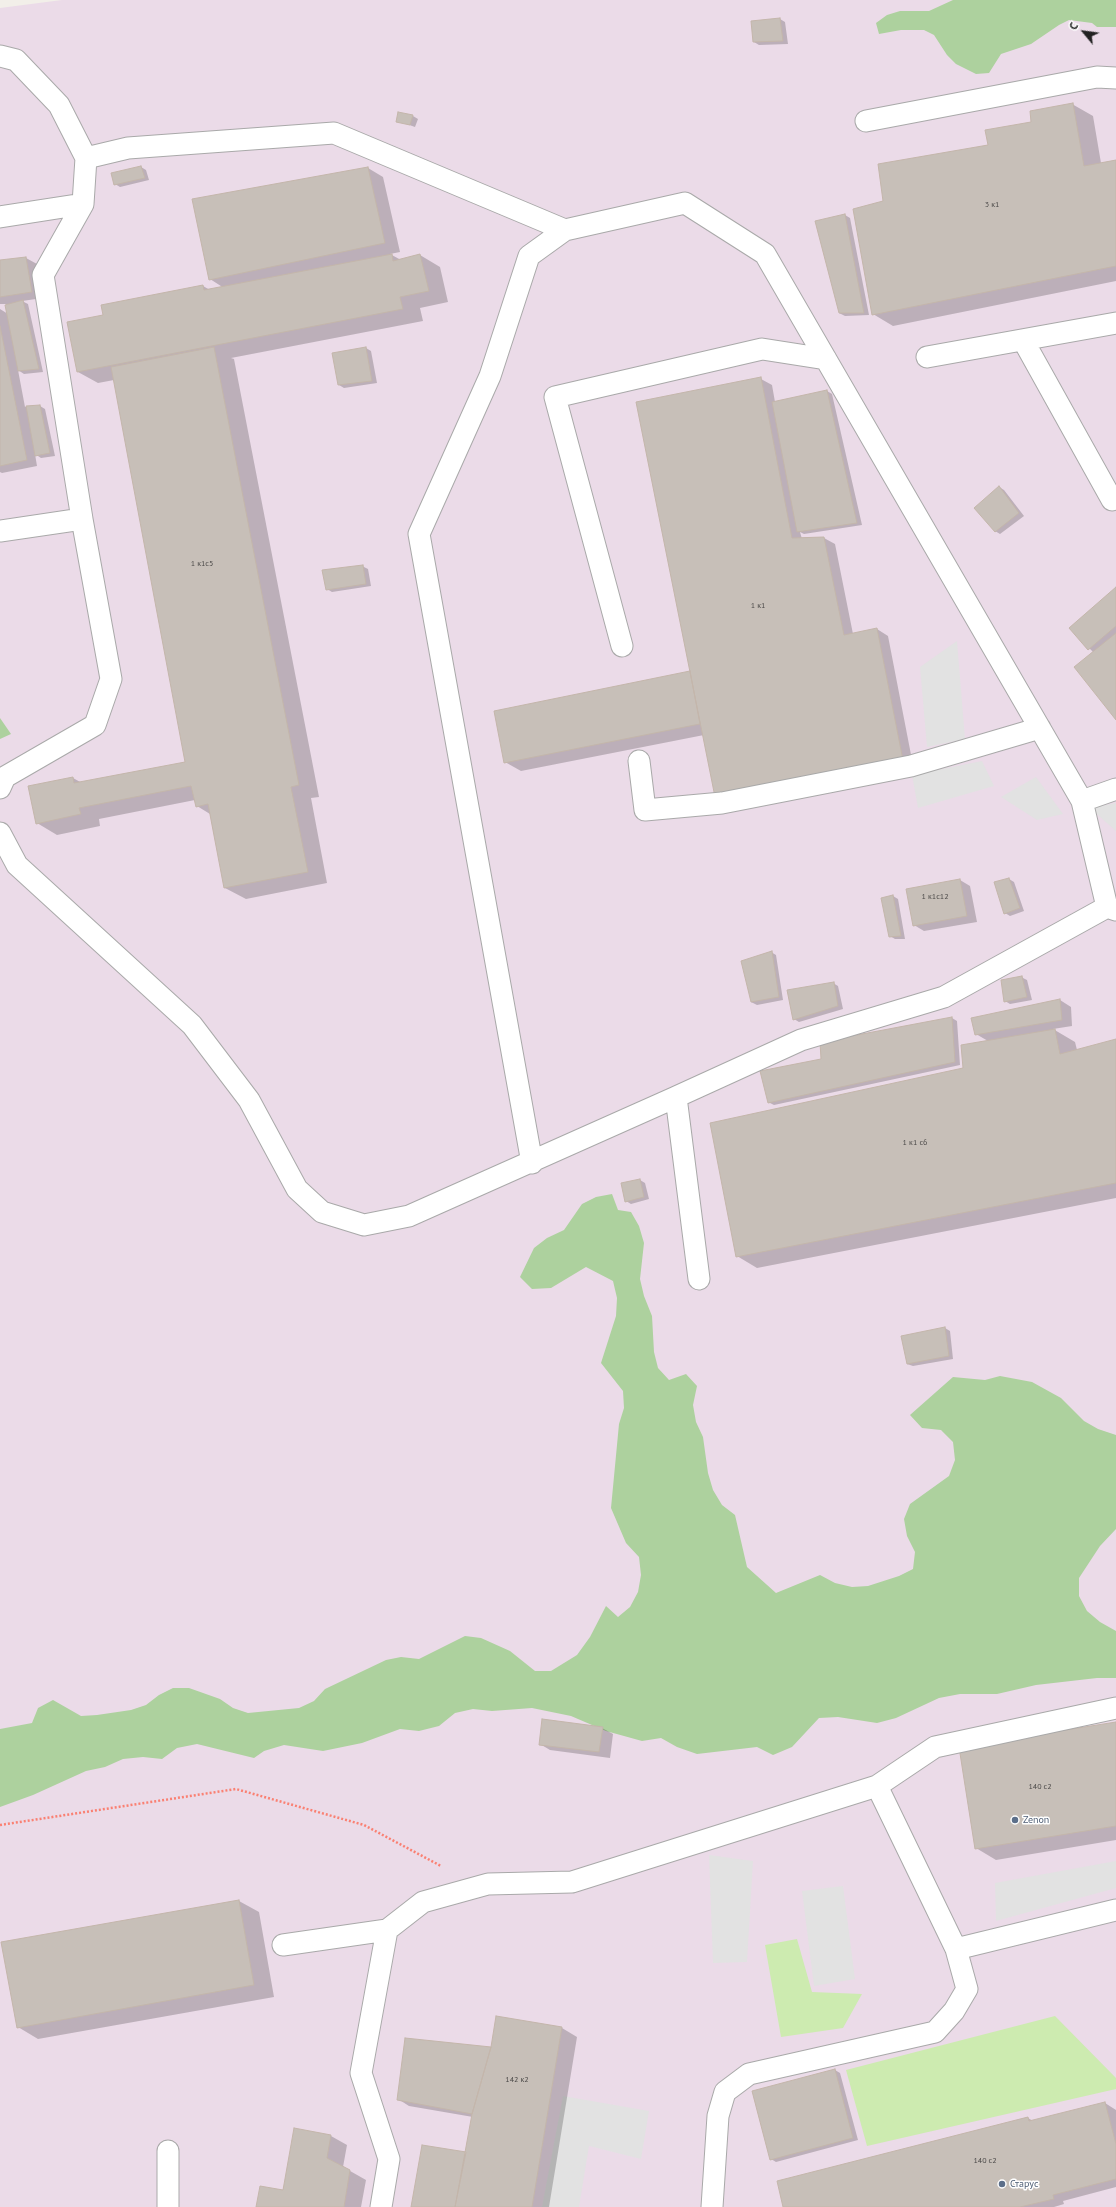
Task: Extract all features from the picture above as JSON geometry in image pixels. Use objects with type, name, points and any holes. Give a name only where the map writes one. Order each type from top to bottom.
[{"type":"lane","points":[[0,56],[16,60],[59,105],[86,158],[83,204],[43,275],[82,519],[111,679],[95,725],[5,777],[0,788]]},
{"type":"lane","points":[[866,121],[1098,77],[1116,78]]},
{"type":"lane","points":[[86,158],[128,148],[334,133],[565,230]]},
{"type":"lane","points":[[0,833],[17,865],[192,1025],[249,1100],[297,1188],[322,1212],[364,1225],[409,1216],[532,1163],[801,1040],[944,997],[1111,909],[1082,801],[765,254],[685,203],[565,230],[529,256],[490,376],[419,534],[532,1163]]},
{"type":"lane","points":[[0,217],[83,204]]},
{"type":"lane","points":[[927,357],[1116,324]]},
{"type":"lane","points":[[1023,340],[1112,500]]},
{"type":"lane","points":[[622,646],[555,397],[762,349],[826,360]]},
{"type":"lane","points":[[0,531],[82,519]]},
{"type":"lane","points":[[639,761],[645,810],[722,803],[910,766],[1040,728]]},
{"type":"lane","points":[[1082,801],[1116,789]]},
{"type":"lane","points":[[676,1097],[699,1279]]},
{"type":"lane","points":[[283,1945],[387,1930],[423,1902],[488,1884],[572,1882],[877,1786],[935,1747],[1116,1708]]},
{"type":"lane","points":[[712,2207],[718,2116],[725,2092],[749,2074],[935,2032],[954,2011],[967,1989],[956,1949],[877,1786]]},
{"type":"lane","points":[[956,1949],[1116,1910]]},
{"type":"lane","points":[[381,2207],[388,2159],[361,2074],[387,1930]]},
{"type":"lane","points":[[168,2151],[168,2207]]},
{"type":"path","points":[[0,1825],[236,1789],[364,1825],[481,1886]]},
{"type":"shaded area","points":[[62,0],[1116,0],[1116,2207],[0,2207],[0,8]]},
{"type":"shaded area","points":[[957,641],[965,739],[927,747],[920,667]]},
{"type":"shaded area","points":[[982,761],[994,786],[918,808],[912,775]]},
{"type":"shaded area","points":[[1036,777],[1063,814],[1037,820],[1001,797]]},
{"type":"shaded area","points":[[1116,803],[1116,831],[1090,808]]},
{"type":"shaded area","points":[[709,1855],[753,1861],[747,1962],[713,1963]]},
{"type":"shaded area","points":[[1116,1861],[1116,1888],[996,1921],[995,1883]]},
{"type":"shaded area","points":[[843,1886],[855,1979],[814,1986],[802,1891]]},
{"type":"shaded area","points":[[563,2096],[649,2111],[641,2159],[589,2146],[579,2207],[542,2207]]},
{"type":"green space","points":[[953,0],[1116,0],[1116,27],[1097,27],[1092,23],[1069,20],[1031,44],[1001,54],[989,73],[976,74],[956,64],[947,55],[934,35],[924,30],[901,30],[879,34],[876,23],[887,15],[900,11],[929,11]]},
{"type":"green space","points":[[0,718],[11,734],[0,739]]},
{"type":"green space","points":[[612,1194],[618,1210],[631,1212],[639,1226],[644,1243],[640,1279],[644,1296],[652,1316],[654,1352],[658,1368],[669,1380],[686,1374],[697,1386],[693,1405],[696,1422],[703,1437],[708,1473],[713,1490],[722,1505],[735,1515],[747,1567],[776,1593],[820,1575],[835,1583],[852,1587],[868,1586],[899,1576],[913,1569],[915,1552],[907,1536],[904,1519],[910,1504],[949,1476],[955,1460],[953,1442],[941,1430],[922,1428],[910,1415],[953,1377],[985,1380],[1000,1376],[1032,1382],[1061,1398],[1084,1421],[1098,1429],[1116,1435],[1116,1529],[1100,1546],[1079,1578],[1079,1596],[1087,1611],[1100,1622],[1116,1631],[1116,1678],[1097,1678],[1036,1685],[997,1694],[960,1694],[939,1698],[896,1718],[877,1723],[838,1717],[819,1718],[792,1747],[773,1755],[757,1747],[697,1754],[677,1747],[661,1738],[642,1741],[606,1731],[571,1716],[532,1708],[492,1711],[473,1709],[455,1713],[439,1726],[419,1731],[400,1729],[362,1743],[323,1751],[284,1745],[264,1751],[254,1758],[197,1744],[177,1748],[162,1759],[143,1757],[123,1759],[105,1767],[86,1771],[33,1795],[0,1807],[0,1729],[32,1723],[38,1708],[53,1700],[81,1716],[97,1715],[131,1710],[146,1705],[159,1695],[173,1688],[189,1688],[220,1699],[233,1708],[248,1713],[299,1708],[314,1701],[325,1689],[386,1660],[401,1657],[419,1659],[465,1636],[481,1638],[510,1651],[535,1671],[551,1671],[577,1655],[590,1637],[606,1606],[618,1617],[630,1607],[638,1592],[641,1575],[639,1557],[626,1543],[611,1508],[619,1424],[624,1408],[623,1391],[601,1363],[616,1316],[617,1298],[613,1281],[586,1267],[551,1288],[532,1289],[520,1277],[534,1248],[547,1238],[564,1230],[582,1204],[596,1197]]},
{"type":"green space","points":[[797,1939],[812,1992],[862,1994],[843,2028],[781,2037],[765,1945]]},
{"type":"green space","points":[[1055,2016],[1116,2078],[1116,2089],[867,2146],[846,2070]]},
{"type":"building","points":[[780,18],[783,41],[753,42],[751,21]]},
{"type":"building","points":[[1073,103],[1084,166],[1116,160],[1116,266],[872,315],[853,209],[883,201],[878,164],[988,145],[985,130],[1031,122],[1030,111]]},
{"type":"building","points":[[398,112],[413,115],[410,125],[396,122]]},
{"type":"building","points":[[141,166],[145,178],[114,185],[111,173]]},
{"type":"building","points":[[368,167],[385,243],[209,280],[192,199]]},
{"type":"building","points":[[845,214],[864,313],[839,313],[815,221]]},
{"type":"building","points":[[392,254],[393,261],[420,254],[429,291],[400,297],[403,309],[77,372],[67,322],[103,315],[101,305],[203,285],[204,290]]},
{"type":"building","points":[[26,257],[32,292],[0,297],[0,260]]},
{"type":"building","points":[[23,300],[39,369],[18,371],[5,305]]},
{"type":"building","points":[[0,326],[27,460],[0,466]]},
{"type":"building","points":[[214,347],[299,785],[291,787],[308,872],[224,888],[208,804],[196,807],[191,786],[79,808],[81,814],[36,824],[28,786],[73,777],[74,783],[185,762],[111,367]]},
{"type":"building","points":[[366,347],[372,381],[338,385],[332,353]]},
{"type":"building","points":[[761,377],[792,538],[824,537],[844,635],[877,628],[903,760],[715,797],[636,402]]},
{"type":"building","points":[[827,390],[857,523],[797,532],[772,402]]},
{"type":"building","points":[[40,405],[50,453],[35,456],[26,406]]},
{"type":"building","points":[[999,486],[1019,513],[995,532],[974,508]]},
{"type":"building","points":[[363,565],[366,584],[326,590],[322,570]]},
{"type":"building","points":[[1116,587],[1116,626],[1088,650],[1069,628]]},
{"type":"building","points":[[1116,633],[1116,720],[1074,667]]},
{"type":"building","points":[[690,671],[700,724],[504,763],[494,711]]},
{"type":"building","points":[[1009,878],[1020,908],[1004,914],[994,882]]},
{"type":"building","points":[[960,879],[967,916],[913,926],[906,889]]},
{"type":"building","points":[[893,895],[901,936],[889,937],[881,898]]},
{"type":"building","points":[[772,951],[779,997],[751,1002],[741,961]]},
{"type":"building","points":[[1022,976],[1027,997],[1004,1002],[1001,980]]},
{"type":"building","points":[[834,982],[838,1006],[793,1020],[787,990]]},
{"type":"building","points":[[1060,999],[1062,1020],[975,1035],[971,1018]]},
{"type":"building","points":[[952,1017],[955,1062],[768,1103],[760,1071],[821,1059],[820,1042]]},
{"type":"building","points":[[1055,1029],[1060,1054],[1116,1039],[1116,1183],[736,1257],[710,1123],[963,1068],[961,1045]]},
{"type":"building","points":[[640,1179],[644,1197],[625,1202],[621,1183]]},
{"type":"building","points":[[945,1327],[949,1356],[907,1364],[901,1336]]},
{"type":"building","points":[[542,1719],[603,1727],[599,1752],[539,1745]]},
{"type":"building","points":[[1116,1722],[1116,1826],[975,1849],[959,1747]]},
{"type":"building","points":[[239,1900],[254,1985],[17,2028],[1,1942]]},
{"type":"building","points":[[496,2016],[562,2027],[532,2207],[455,2207],[472,2114],[491,2047]]},
{"type":"building","points":[[405,2038],[491,2047],[472,2114],[397,2100]]},
{"type":"building","points":[[835,2069],[853,2138],[770,2160],[752,2091]]},
{"type":"building","points":[[1105,2102],[1116,2144],[1116,2179],[1053,2195],[1054,2199],[1020,2207],[783,2207],[777,2181],[1028,2117],[1029,2121]]},
{"type":"building","points":[[294,2128],[331,2135],[327,2158],[350,2170],[344,2207],[256,2207],[260,2186],[283,2190]]},
{"type":"building","points":[[422,2145],[466,2152],[455,2207],[411,2207]]},
{"type":"place","name":"Zenon","points":[[1015,1820]]},
{"type":"place","name":"Старус","points":[[1002,2184]]}]
